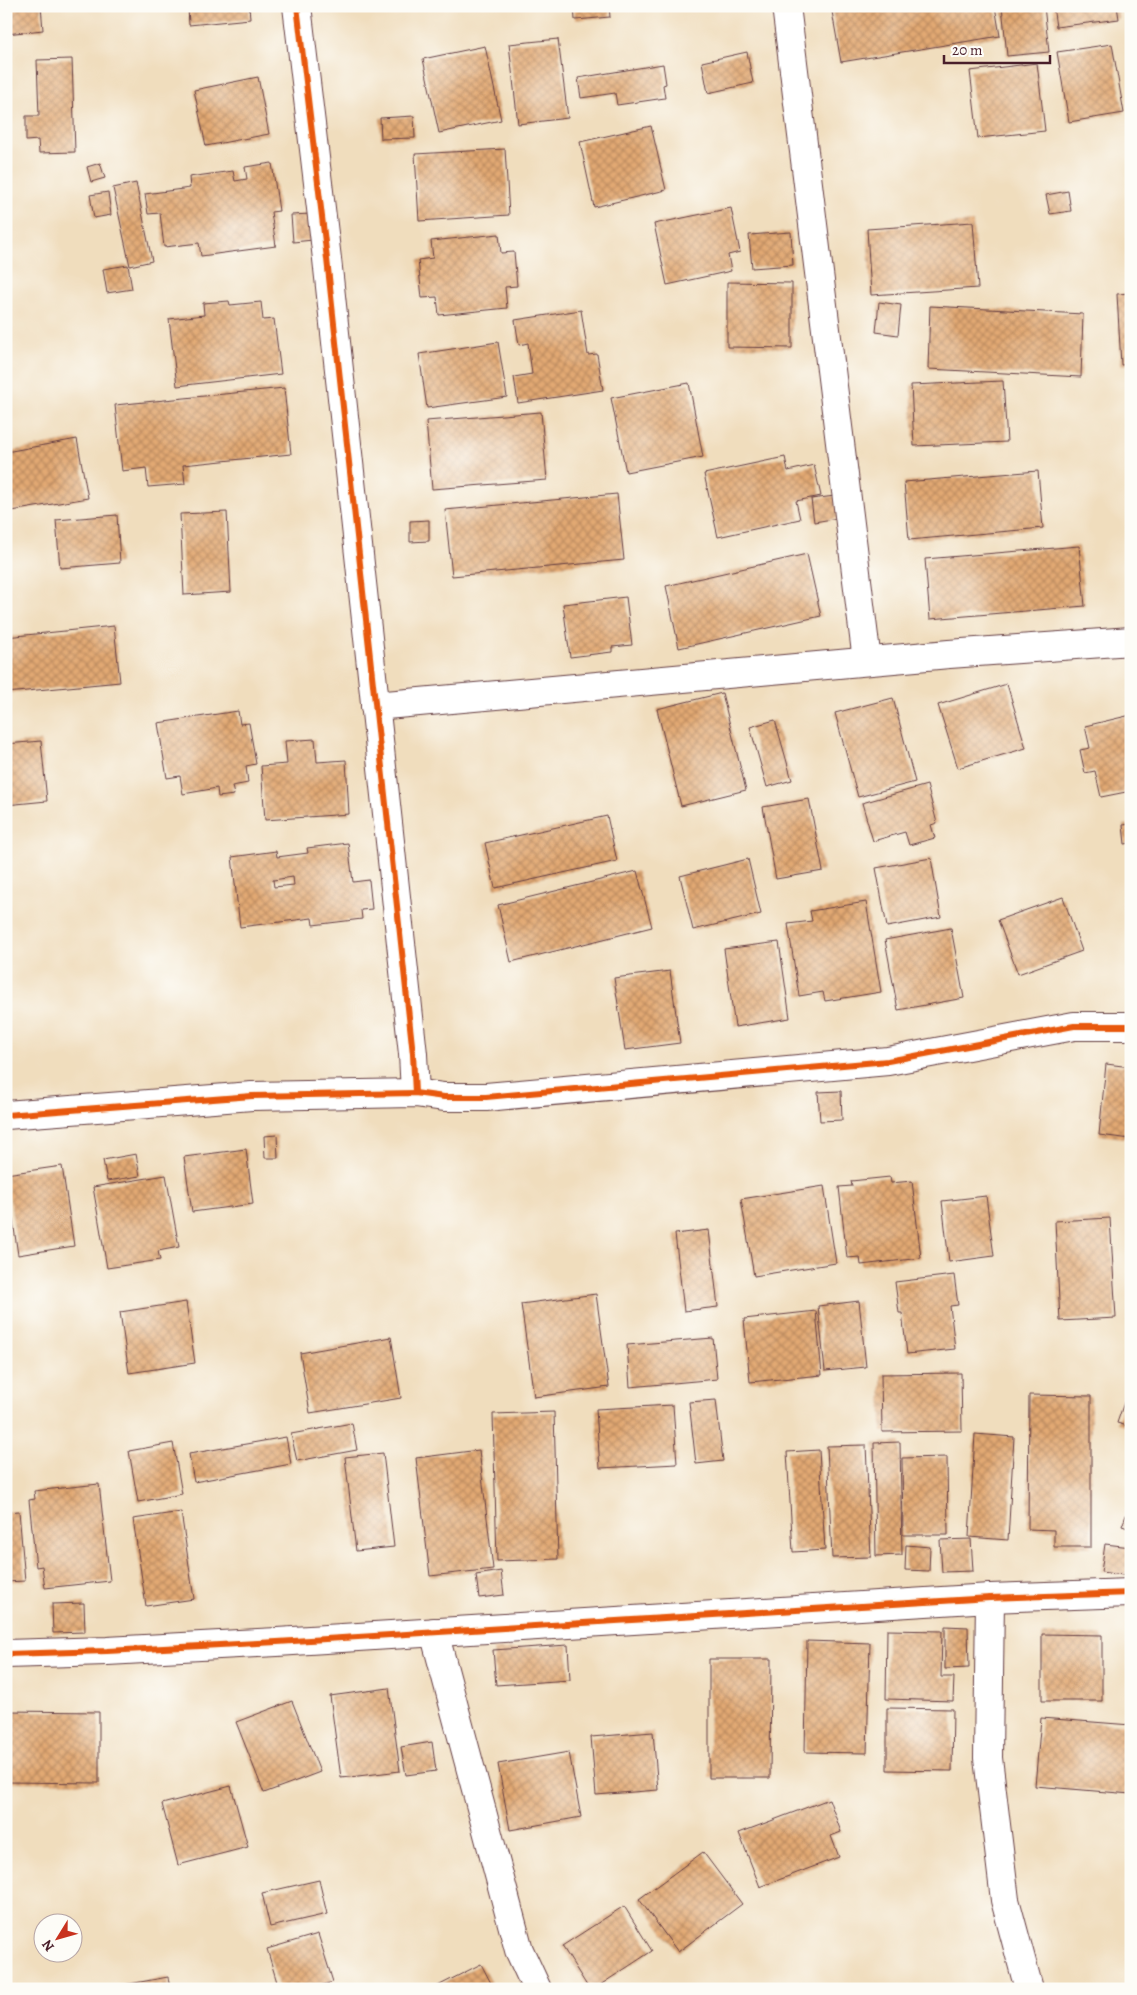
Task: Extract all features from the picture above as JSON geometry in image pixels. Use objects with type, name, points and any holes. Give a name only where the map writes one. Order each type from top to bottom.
[{"type":"street","points":[[297,6],[328,269],[412,1044],[415,1093]]},
{"type":"street","points":[[786,6],[867,661]]},
{"type":"street","points":[[375,706],[867,661],[1131,641]]},
{"type":"street","points":[[6,1114],[252,1096],[415,1093],[444,1097],[486,1097],[888,1061],[1074,1026],[1131,1026]]},
{"type":"street","points":[[6,1654],[137,1649],[990,1598],[1131,1593]]},
{"type":"street","points":[[990,1598],[988,1758],[1005,1900],[1029,1989]]},
{"type":"street","points":[[434,1632],[519,1950],[537,1989]]},
{"type":"building","points":[[6,6],[41,6],[43,30],[6,34]]},
{"type":"building","points":[[188,6],[249,6],[250,19],[189,25]]},
{"type":"building","points":[[574,6],[609,6],[610,17],[575,20]]},
{"type":"building","points":[[639,6],[667,6],[667,8],[639,10]]},
{"type":"building","points":[[831,6],[995,6],[1000,36],[841,62]]},
{"type":"building","points":[[1002,6],[1044,6],[1049,52],[1007,56]]},
{"type":"building","points":[[1053,6],[1117,6],[1119,19],[1056,27]]},
{"type":"building","points":[[558,39],[568,118],[518,124],[509,44]]},
{"type":"building","points":[[1112,44],[1124,113],[1069,122],[1057,52]]},
{"type":"building","points":[[485,46],[501,120],[439,133],[423,59]]},
{"type":"building","points":[[747,52],[753,83],[708,93],[702,62]]},
{"type":"building","points":[[72,59],[75,152],[39,153],[38,140],[26,141],[26,116],[39,116],[37,60]]},
{"type":"building","points":[[1037,63],[1045,131],[978,138],[970,71]]},
{"type":"building","points":[[663,64],[666,84],[663,85],[665,98],[617,105],[615,93],[581,98],[578,78]]},
{"type":"building","points":[[258,77],[269,134],[206,146],[194,90]]},
{"type":"building","points":[[414,116],[415,138],[381,139],[380,118]]},
{"type":"building","points":[[651,126],[666,190],[594,207],[580,142]]},
{"type":"building","points":[[505,149],[509,215],[419,221],[415,154]]},
{"type":"building","points":[[100,163],[105,178],[91,182],[87,167]]},
{"type":"building","points":[[272,163],[279,211],[271,212],[276,246],[201,256],[199,243],[164,247],[160,213],[148,214],[145,194],[190,188],[189,177],[233,171],[235,181],[247,179],[245,167]]},
{"type":"building","points":[[136,183],[152,261],[130,266],[113,188]]},
{"type":"building","points":[[1068,191],[1071,211],[1050,214],[1046,195]]},
{"type":"building","points":[[108,192],[111,215],[94,218],[90,195]]},
{"type":"building","points":[[731,208],[740,252],[728,255],[731,271],[667,285],[654,224]]},
{"type":"building","points":[[311,214],[313,240],[293,242],[291,215]]},
{"type":"building","points":[[973,222],[978,288],[871,295],[867,229]]},
{"type":"building","points":[[791,232],[793,265],[752,268],[749,235]]},
{"type":"building","points":[[499,234],[501,253],[514,252],[517,286],[505,287],[507,308],[439,315],[437,297],[422,298],[418,260],[433,258],[431,241]]},
{"type":"building","points":[[128,265],[132,289],[107,293],[103,269]]},
{"type":"building","points":[[727,282],[792,283],[792,348],[727,347]]},
{"type":"building","points":[[1131,293],[1131,364],[1121,365],[1117,294]]},
{"type":"building","points":[[229,301],[230,305],[261,302],[263,320],[274,319],[281,374],[177,386],[169,319],[204,315],[203,303]]},
{"type":"building","points":[[879,302],[901,305],[898,335],[876,332]]},
{"type":"building","points":[[930,306],[1083,314],[1081,377],[928,369]]},
{"type":"building","points":[[581,310],[588,355],[597,354],[603,390],[518,403],[514,377],[532,374],[528,343],[519,345],[515,320]]},
{"type":"building","points":[[498,342],[507,397],[427,408],[419,354]]},
{"type":"building","points":[[1003,381],[1007,442],[914,446],[911,385]]},
{"type":"building","points":[[689,383],[703,457],[626,472],[611,398]]},
{"type":"building","points":[[284,388],[291,454],[183,465],[185,484],[148,487],[146,468],[122,471],[115,405]]},
{"type":"building","points":[[541,412],[547,480],[432,489],[426,421]]},
{"type":"building","points":[[77,439],[88,498],[6,512],[6,452]]},
{"type":"building","points":[[785,457],[788,471],[814,465],[821,496],[796,501],[800,519],[718,537],[704,474]]},
{"type":"building","points":[[1038,471],[1043,528],[909,540],[904,482]]},
{"type":"building","points":[[617,494],[624,560],[452,576],[445,510]]},
{"type":"building","points":[[835,496],[838,518],[814,522],[811,499]]},
{"type":"building","points":[[227,512],[231,592],[184,595],[180,514]]},
{"type":"building","points":[[117,515],[120,563],[60,568],[56,520]]},
{"type":"building","points":[[429,520],[429,541],[410,542],[410,521]]},
{"type":"building","points":[[1079,546],[1085,606],[930,619],[925,559]]},
{"type":"building","points":[[807,554],[821,616],[679,648],[666,586]]},
{"type":"building","points":[[626,597],[632,645],[612,647],[612,652],[570,657],[563,604]]},
{"type":"building","points":[[114,626],[120,682],[6,693],[6,637]]},
{"type":"building","points":[[1007,684],[1026,748],[958,768],[938,705]]},
{"type":"building","points":[[722,693],[746,790],[681,806],[657,709]]},
{"type":"building","points":[[893,698],[915,782],[858,797],[835,713]]},
{"type":"building","points":[[238,711],[240,724],[249,723],[256,764],[246,766],[248,783],[232,786],[234,795],[218,797],[217,788],[183,794],[180,776],[167,778],[158,723]]},
{"type":"building","points":[[1131,715],[1131,791],[1101,797],[1095,771],[1085,773],[1080,750],[1090,748],[1085,726]]},
{"type":"building","points":[[775,720],[792,780],[767,787],[750,727]]},
{"type":"building","points":[[315,739],[317,762],[346,760],[349,814],[265,820],[261,766],[287,764],[285,741]]},
{"type":"building","points":[[41,741],[47,801],[6,805],[6,744]]},
{"type":"building","points":[[927,785],[937,823],[931,825],[935,838],[909,845],[905,832],[873,841],[862,803]]},
{"type":"building","points":[[809,799],[823,871],[776,879],[763,807]]},
{"type":"building","points":[[607,816],[617,861],[495,888],[485,843]]},
{"type":"building","points":[[1131,824],[1131,843],[1125,844],[1123,825]]},
{"type":"building","points":[[348,843],[353,882],[369,880],[372,909],[361,910],[362,919],[313,925],[312,918],[240,927],[232,857],[276,851],[277,857],[308,853],[307,848]],"holes":[[[293,877],[294,885],[274,887],[273,880]]]},
{"type":"building","points":[[931,858],[941,917],[887,927],[876,868]]},
{"type":"building","points":[[748,859],[761,914],[693,930],[680,876]]},
{"type":"building","points":[[637,871],[652,927],[511,962],[498,905]]},
{"type":"building","points":[[1063,897],[1082,951],[1018,974],[998,920]]},
{"type":"building","points":[[866,902],[881,992],[825,1001],[823,992],[799,996],[788,924],[812,921],[810,911]]},
{"type":"building","points":[[951,928],[964,998],[898,1010],[885,940]]},
{"type":"building","points":[[779,942],[790,1018],[735,1027],[724,949]]},
{"type":"building","points":[[670,971],[680,1043],[625,1050],[614,978]]},
{"type":"building","points":[[1106,1064],[1131,1067],[1131,1139],[1099,1135]]},
{"type":"building","points":[[841,1091],[842,1120],[820,1121],[818,1092]]},
{"type":"building","points":[[277,1135],[278,1158],[265,1158],[264,1136]]},
{"type":"building","points":[[246,1149],[253,1204],[192,1212],[184,1157]]},
{"type":"building","points":[[136,1154],[140,1176],[107,1181],[103,1160]]},
{"type":"building","points":[[62,1166],[74,1246],[18,1255],[6,1174]]},
{"type":"building","points":[[166,1175],[179,1247],[158,1251],[160,1260],[107,1268],[93,1187]]},
{"type":"building","points":[[890,1177],[891,1183],[912,1181],[921,1258],[861,1265],[860,1257],[847,1258],[839,1187],[852,1186],[851,1181]]},
{"type":"building","points":[[824,1186],[836,1263],[754,1276],[741,1199]]},
{"type":"building","points":[[986,1196],[994,1256],[949,1262],[942,1201]]},
{"type":"building","points":[[1110,1218],[1116,1318],[1060,1321],[1055,1221]]},
{"type":"building","points":[[709,1230],[718,1307],[684,1311],[675,1234]]},
{"type":"building","points":[[954,1275],[958,1305],[950,1306],[955,1349],[907,1354],[902,1313],[899,1313],[895,1282]]},
{"type":"building","points":[[596,1294],[609,1387],[534,1397],[521,1304]]},
{"type":"building","points":[[859,1301],[866,1367],[825,1371],[818,1306]]},
{"type":"building","points":[[186,1302],[195,1363],[129,1373],[120,1312]]},
{"type":"building","points":[[816,1311],[822,1375],[750,1382],[744,1319]]},
{"type":"building","points":[[391,1337],[401,1398],[310,1413],[300,1353]]},
{"type":"building","points":[[713,1338],[717,1379],[630,1387],[627,1345]]},
{"type":"building","points":[[961,1373],[962,1431],[882,1432],[881,1374]]},
{"type":"building","points":[[1131,1382],[1131,1427],[1117,1423]]},
{"type":"building","points":[[1029,1395],[1091,1396],[1091,1547],[1054,1547],[1054,1530],[1028,1529]]},
{"type":"building","points":[[716,1400],[723,1461],[696,1464],[689,1402]]},
{"type":"building","points":[[673,1405],[677,1464],[600,1468],[596,1409]]},
{"type":"building","points":[[554,1412],[558,1559],[497,1561],[493,1414]]},
{"type":"building","points":[[352,1423],[357,1450],[297,1461],[291,1434]]},
{"type":"building","points":[[975,1434],[1014,1437],[1008,1540],[969,1537]]},
{"type":"building","points":[[286,1437],[291,1464],[194,1482],[189,1454]]},
{"type":"building","points":[[900,1442],[902,1555],[876,1556],[874,1443]]},
{"type":"building","points":[[173,1443],[182,1494],[138,1502],[129,1451]]},
{"type":"building","points":[[866,1445],[871,1557],[832,1558],[827,1446]]},
{"type":"building","points":[[479,1450],[493,1569],[430,1576],[416,1458]]},
{"type":"building","points":[[819,1450],[825,1550],[793,1552],[787,1452]]},
{"type":"building","points":[[383,1453],[394,1547],[356,1551],[345,1457]]},
{"type":"building","points":[[947,1457],[948,1535],[903,1535],[902,1458]]},
{"type":"building","points":[[99,1484],[110,1581],[45,1588],[42,1566],[36,1567],[29,1500],[35,1499],[34,1491]]},
{"type":"building","points":[[1131,1502],[1131,1529],[1122,1526]]},
{"type":"building","points":[[19,1511],[25,1581],[6,1582],[6,1512]]},
{"type":"building","points":[[181,1512],[194,1599],[146,1606],[133,1519]]},
{"type":"building","points":[[971,1539],[973,1571],[942,1572],[940,1540]]},
{"type":"building","points":[[1105,1544],[1131,1547],[1130,1576],[1101,1572]]},
{"type":"building","points":[[906,1545],[930,1547],[929,1571],[905,1570]]},
{"type":"building","points":[[501,1571],[504,1595],[479,1598],[476,1575]]},
{"type":"building","points":[[84,1603],[85,1632],[53,1633],[52,1604]]},
{"type":"building","points":[[945,1626],[968,1627],[969,1668],[945,1669]]},
{"type":"building","points":[[887,1630],[942,1631],[941,1677],[954,1677],[953,1701],[886,1699]]},
{"type":"building","points":[[1042,1634],[1102,1635],[1102,1701],[1042,1701]]},
{"type":"building","points":[[807,1641],[870,1643],[867,1753],[805,1752]]},
{"type":"building","points":[[568,1645],[570,1680],[496,1685],[493,1650]]},
{"type":"building","points":[[709,1659],[771,1659],[770,1778],[709,1778]]},
{"type":"building","points":[[389,1688],[400,1771],[341,1778],[330,1696]]},
{"type":"building","points":[[292,1701],[320,1772],[264,1793],[236,1722]]},
{"type":"building","points":[[887,1708],[953,1709],[952,1771],[887,1770]]},
{"type":"building","points":[[6,1711],[99,1712],[99,1783],[6,1782]]},
{"type":"building","points":[[1041,1718],[1131,1725],[1131,1794],[1035,1786]]},
{"type":"building","points":[[653,1732],[658,1790],[596,1795],[591,1737]]},
{"type":"building","points":[[432,1742],[436,1771],[406,1775],[401,1747]]},
{"type":"building","points":[[569,1752],[581,1817],[510,1830],[498,1764]]},
{"type":"building","points":[[231,1786],[248,1847],[178,1865],[162,1804]]},
{"type":"building","points":[[829,1799],[841,1832],[831,1836],[839,1857],[760,1887],[739,1833]]},
{"type":"building","points":[[703,1852],[742,1904],[678,1952],[639,1899]]},
{"type":"building","points":[[319,1880],[327,1914],[270,1927],[262,1893]]},
{"type":"building","points":[[624,1906],[652,1951],[594,1989],[589,1989],[562,1946]]},
{"type":"building","points":[[318,1934],[333,1982],[310,1989],[279,1989],[267,1949]]},
{"type":"building","points":[[481,1964],[494,1989],[432,1989]]},
{"type":"building","points":[[168,1977],[170,1989],[107,1989],[107,1988]]},
{"type":"cycle path","points":[[297,6],[327,259],[413,1054],[415,1093]]},
{"type":"cycle path","points":[[6,1115],[252,1096],[415,1093],[444,1097],[486,1097],[888,1061],[1074,1026],[1131,1026]]},
{"type":"cycle path","points":[[6,1654],[277,1642],[990,1598],[1131,1593]]}]
